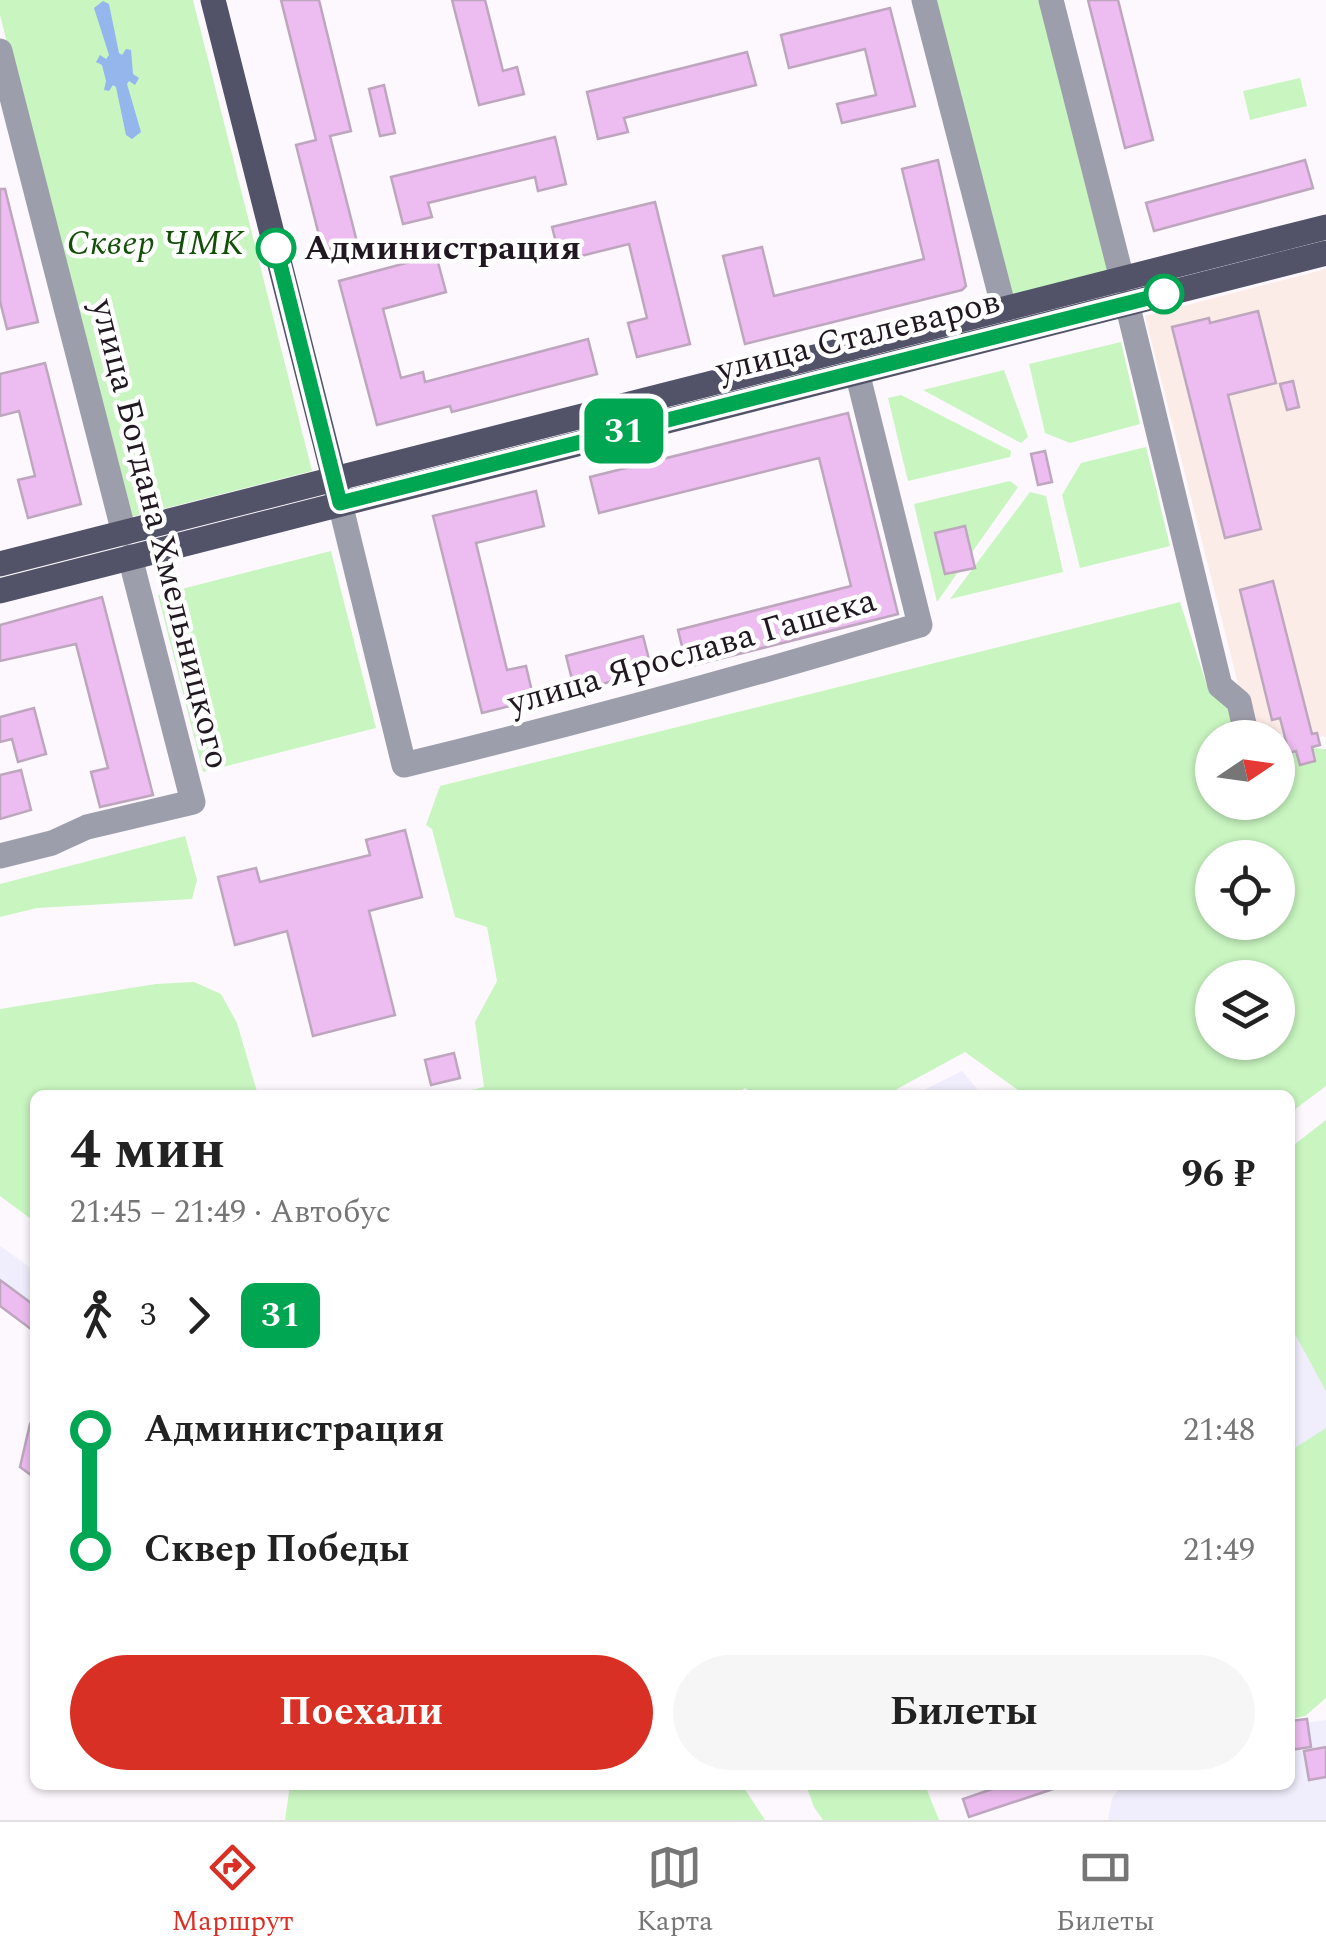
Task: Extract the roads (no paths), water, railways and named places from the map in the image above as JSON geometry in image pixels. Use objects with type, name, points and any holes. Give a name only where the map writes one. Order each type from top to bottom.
[{"type":"main road","points":[[213,0],[338,491]]},
{"type":"main road","name":"улица Сталеваров","points":[[338,491],[857,372],[1326,227]]},
{"type":"main road","name":"улица Сталеваров","points":[[0,591],[127,545],[1004,309],[1326,253]]},
{"type":"main road","name":"улица Сталеваров","points":[[0,564],[127,545]]},
{"type":"street","points":[[924,0],[1004,309]]},
{"type":"street","points":[[1051,0],[1220,686],[1238,702],[1243,720]]},
{"type":"street","name":"улица Богдана Хмельницкого","points":[[0,51],[193,802],[88,827],[52,843],[0,856]]},
{"type":"street","name":"улица Ярослава Гашека","points":[[338,491],[404,765],[683,695],[920,625],[857,372]]},
{"type":"water","points":[[103,1],[109,4],[119,53],[131,50],[133,74],[139,78],[135,85],[129,81],[127,84],[141,132],[132,139],[126,135],[116,87],[104,90],[102,65],[96,62],[100,55],[106,59],[109,55],[94,8]]},
{"type":"place","name":"Администрация","points":[[276,248]]},
{"type":"park label","name":"Сквер ЧМК","points":[[156,243]]}]
